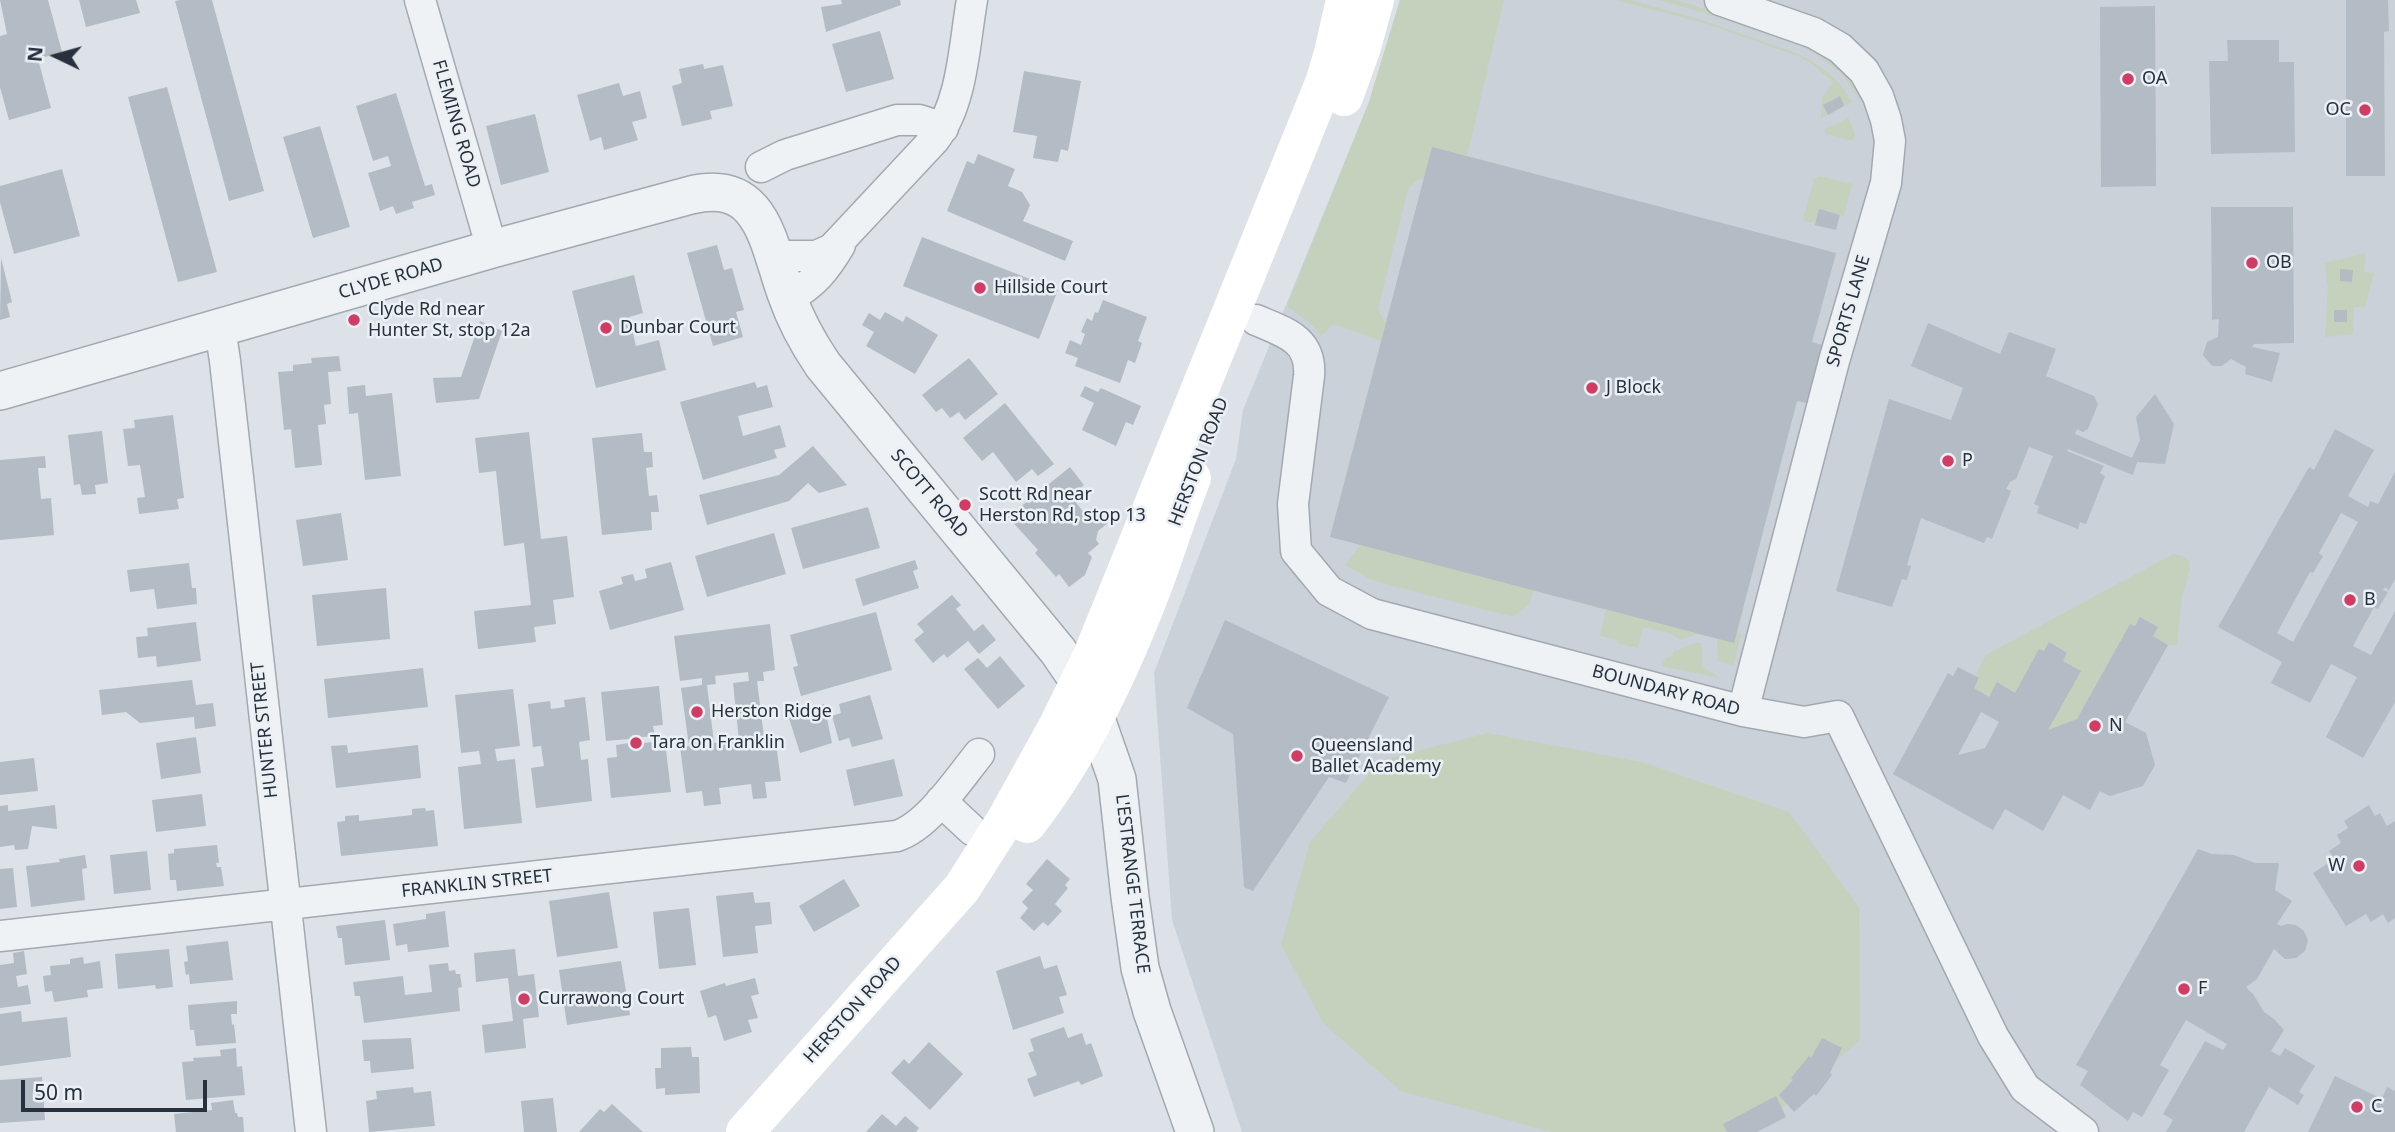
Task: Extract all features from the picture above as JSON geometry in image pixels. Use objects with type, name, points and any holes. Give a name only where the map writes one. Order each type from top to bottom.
[{"type":"main road","name":"HERSTON ROAD","points":[[1087,700],[1179,445],[1324,83],[1334,53],[1345,0]]},
{"type":"main road","name":"HERSTON ROAD","points":[[745,1132],[961,888],[1087,700],[1121,663],[1353,74],[1375,0]]},
{"type":"main road","points":[[1179,445],[1202,418],[1229,354],[1256,320]]},
{"type":"street","name":"FLEMING ROAD","points":[[419,0],[492,249]]},
{"type":"street","points":[[788,298],[819,277],[842,241],[930,146],[943,128],[955,99],[972,0]]},
{"type":"street","name":"SPORTS LANE","points":[[1720,0],[1814,33],[1840,48],[1864,71],[1878,96],[1890,141],[1886,183],[1835,361],[1743,711]]},
{"type":"street","points":[[761,167],[785,155],[897,120],[919,120],[943,128]]},
{"type":"street","name":"CLYDE ROAD","points":[[0,391],[492,249],[705,192],[722,193],[744,203],[758,217],[771,245]]},
{"type":"street","points":[[771,245],[816,256],[842,241]]},
{"type":"street","name":"SCOTT ROAD","points":[[771,245],[788,298],[804,335],[823,365],[1058,651],[1087,700]]},
{"type":"street","name":"BOUNDARY ROAD","points":[[1256,320],[1297,340],[1307,353],[1309,368],[1293,504],[1296,551],[1329,591],[1372,614],[1743,711],[1804,722],[1838,716],[1993,1035],[2025,1088],[2083,1132]]},
{"type":"street","name":"HUNTER STREET","points":[[220,328],[311,1132]]},
{"type":"street","name":"L'ESTRANGE TERRACE","points":[[1087,700],[1119,785],[1140,968],[1152,1011],[1195,1132]]},
{"type":"street","name":"FRANKLIN STREET","points":[[0,936],[897,836],[913,827],[941,801],[979,754]]},
{"type":"street","points":[[941,801],[972,830]]},
{"type":"shaded area","points":[[1400,0],[2395,0],[2395,1132],[1242,1132],[1172,920],[1154,673],[1236,459],[1243,410],[1369,102]]},
{"type":"green space","name":"J Block","points":[[1400,0],[1504,0],[1467,156],[1836,253],[1812,342],[1826,346],[1796,404],[1737,633],[1741,634],[1734,665],[1718,661],[1717,639],[1697,634],[1681,640],[1672,634],[1643,627],[1638,648],[1617,643],[1618,640],[1600,636],[1606,610],[1534,591],[1529,604],[1513,617],[1389,585],[1370,579],[1345,565],[1361,545],[1330,537],[1381,341],[1334,324],[1321,336],[1312,325],[1287,306],[1369,102]],"holes":[[[1424,178],[1385,323],[1378,309],[1408,189],[1417,180]]]},
{"type":"green space","points":[[1615,0],[1631,0],[1702,20],[1796,53],[1828,73],[1852,102],[1844,106],[1839,96],[1823,105],[1828,115],[1821,118],[1822,98],[1833,82],[1800,57],[1707,24]]},
{"type":"green space","points":[[1659,0],[1676,0],[1693,5],[1816,49],[1842,70],[1862,97],[1860,100],[1841,73],[1798,45]]},
{"type":"green space","points":[[1849,118],[1855,135],[1853,141],[1826,134],[1825,129]]},
{"type":"green space","points":[[1819,176],[1852,184],[1844,216],[1819,210],[1816,224],[1803,220],[1814,179]]},
{"type":"green space","points":[[2366,253],[2364,272],[2374,273],[2365,307],[2354,307],[2353,334],[2325,337],[2328,289],[2325,263]]},
{"type":"green space","points":[[2173,554],[2183,556],[2189,561],[2190,570],[2182,597],[2177,645],[2168,645],[2153,636],[2158,627],[2141,617],[2135,626],[2130,624],[2077,719],[2048,730],[2067,653],[2049,642],[2044,651],[2039,649],[2015,693],[1997,683],[1989,697],[1974,688],[1979,679],[1975,676],[1986,655]]},
{"type":"green space","points":[[1701,643],[1703,667],[1720,678],[1661,666],[1666,658],[1673,656],[1673,652]]},
{"type":"green space","points":[[1488,733],[1642,762],[1789,812],[1859,907],[1860,1040],[1754,1132],[1552,1132],[1401,1091],[1324,1024],[1281,945],[1310,842],[1381,760]]},
{"type":"building","points":[[0,0],[48,0],[62,52],[38,59],[51,108],[9,120],[0,87],[0,36],[7,34]]},
{"type":"building","points":[[79,0],[136,0],[140,13],[86,27]]},
{"type":"building","points":[[212,0],[264,191],[229,201],[175,1]]},
{"type":"building","points":[[841,0],[900,0],[901,5],[826,32],[821,7],[842,4]]},
{"type":"building","name":"OC","points":[[2346,0],[2388,0],[2389,31],[2384,32],[2385,176],[2346,176]]},
{"type":"building","name":"OA","points":[[2155,6],[2156,186],[2101,187],[2100,7]]},
{"type":"building","points":[[880,31],[894,79],[846,92],[832,44]]},
{"type":"building","points":[[2227,40],[2279,40],[2279,62],[2294,62],[2295,152],[2211,154],[2209,61],[2228,61]]},
{"type":"building","points":[[703,64],[704,69],[723,65],[733,106],[710,111],[712,119],[682,126],[672,86],[682,83],[679,69]]},
{"type":"building","points":[[1024,71],[1081,81],[1068,151],[1061,149],[1058,162],[1033,158],[1037,136],[1013,132]]},
{"type":"building","points":[[619,83],[623,96],[640,91],[647,118],[632,122],[638,140],[604,150],[601,137],[590,141],[577,95]]},
{"type":"building","points":[[167,87],[217,272],[178,282],[128,97]]},
{"type":"building","points":[[396,93],[425,186],[432,184],[435,195],[412,202],[414,208],[396,214],[393,206],[380,211],[368,173],[391,166],[388,156],[373,161],[356,106]]},
{"type":"building","points":[[1840,96],[1844,106],[1828,115],[1823,105]]},
{"type":"building","points":[[535,114],[549,172],[501,185],[486,126]]},
{"type":"building","points":[[320,126],[350,227],[313,238],[283,137]]},
{"type":"building","name":"J Block","points":[[1432,147],[1836,253],[1812,342],[1826,346],[1811,404],[1797,401],[1734,643],[1330,537]]},
{"type":"building","points":[[978,154],[1015,169],[1008,186],[1022,192],[1030,205],[1023,221],[1073,241],[1065,261],[947,211],[967,161],[974,164]]},
{"type":"building","points":[[62,169],[80,236],[14,254],[0,202],[0,186]]},
{"type":"building","name":"OB","points":[[2211,207],[2293,207],[2294,343],[2254,344],[2252,347],[2280,353],[2272,382],[2245,374],[2246,367],[2231,359],[2222,366],[2212,366],[2203,355],[2207,342],[2218,337],[2219,319],[2212,320]]},
{"type":"building","points":[[1819,209],[1840,215],[1836,230],[1815,225]]},
{"type":"building","name":"Hillside Court","points":[[922,237],[1058,290],[1039,339],[903,286]]},
{"type":"building","points":[[717,245],[724,270],[732,268],[744,310],[736,312],[743,337],[713,346],[687,253]]},
{"type":"building","points":[[1,258],[12,302],[7,304],[10,317],[0,320]]},
{"type":"building","points":[[2340,269],[2353,270],[2352,282],[2340,281]]},
{"type":"building","name":"Dunbar Court","points":[[634,275],[643,313],[629,317],[636,346],[659,340],[666,370],[596,388],[572,291]]},
{"type":"building","points":[[1103,300],[1147,317],[1138,341],[1142,343],[1135,363],[1128,360],[1120,383],[1075,366],[1078,358],[1065,353],[1070,340],[1081,345],[1085,334],[1081,332],[1087,318],[1092,321]]},
{"type":"building","points":[[2334,310],[2347,310],[2347,322],[2334,322]]},
{"type":"building","points":[[885,312],[903,322],[906,316],[938,335],[915,374],[866,346],[874,332],[862,325],[869,313],[880,320]]},
{"type":"building","points":[[480,321],[502,331],[479,399],[436,403],[433,378],[461,377]]},
{"type":"building","name":"P","points":[[1928,323],[2000,354],[2009,332],[2056,349],[2046,376],[2094,396],[2098,404],[2088,429],[2083,432],[2077,429],[2075,434],[2132,458],[2140,440],[2136,417],[2155,394],[2174,424],[2165,464],[2137,462],[2133,475],[2068,449],[2067,451],[2104,466],[2100,473],[2105,476],[2086,524],[2080,522],[2078,529],[2037,513],[2039,506],[2034,504],[2053,456],[2029,447],[2016,479],[2010,482],[2006,489],[2011,491],[1992,539],[1987,537],[1984,543],[1921,518],[1907,565],[1911,566],[1907,580],[1902,579],[1892,607],[1836,591],[1889,399],[1951,420],[1963,388],[1911,366]]},
{"type":"building","points":[[339,356],[341,371],[328,372],[331,404],[324,405],[326,424],[318,425],[322,465],[295,468],[291,429],[284,430],[278,372],[293,371],[293,365],[312,363],[311,358]]},
{"type":"building","points":[[969,358],[998,394],[965,420],[959,412],[950,418],[942,408],[936,412],[922,395]]},
{"type":"building","points":[[755,382],[757,388],[767,385],[773,407],[738,416],[743,436],[780,425],[786,447],[774,450],[777,458],[703,480],[680,402]]},
{"type":"building","points":[[365,385],[366,396],[392,393],[401,476],[365,480],[358,413],[349,414],[347,387]]},
{"type":"building","points":[[1085,386],[1098,392],[1101,388],[1141,406],[1133,425],[1126,422],[1116,446],[1082,430],[1094,403],[1080,396]]},
{"type":"building","points":[[1005,403],[1054,464],[1038,476],[1032,469],[1016,482],[993,452],[982,461],[963,438]]},
{"type":"building","points":[[173,415],[184,498],[177,499],[179,509],[139,514],[137,498],[145,497],[140,465],[128,466],[123,429],[135,428],[134,420]]},
{"type":"building","name":"B","points":[[2335,429],[2374,450],[2348,496],[2368,507],[2370,501],[2378,504],[2395,472],[2395,579],[2389,590],[2385,587],[2383,590],[2388,592],[2378,609],[2374,607],[2353,646],[2371,655],[2395,611],[2395,702],[2363,758],[2326,737],[2357,677],[2331,664],[2310,703],[2271,683],[2282,662],[2218,627],[2309,467],[2314,470]],"holes":[[[2341,513],[2358,522],[2293,642],[2277,633],[2310,572],[2313,573],[2323,556],[2319,553]]]},
{"type":"building","points":[[102,431],[108,483],[95,485],[96,494],[82,495],[80,484],[74,485],[68,435]]},
{"type":"building","points":[[529,432],[541,539],[567,536],[574,597],[553,600],[556,624],[534,627],[536,642],[478,649],[474,611],[531,605],[524,543],[504,546],[496,471],[479,473],[475,438]]},
{"type":"building","points":[[642,433],[644,452],[652,452],[653,467],[646,468],[649,496],[657,495],[659,512],[651,512],[652,530],[602,535],[592,438]]},
{"type":"building","points":[[813,446],[847,485],[819,493],[808,483],[789,501],[707,525],[699,495],[779,475]]},
{"type":"building","points":[[45,456],[46,468],[38,468],[41,499],[51,498],[54,535],[0,540],[0,460]]},
{"type":"building","points":[[1070,467],[1084,485],[1071,496],[1085,514],[1095,506],[1108,523],[1098,531],[1096,540],[1099,544],[1088,553],[1092,557],[1085,575],[1069,587],[1059,574],[1056,577],[1035,553],[1038,550],[1008,517]]},
{"type":"building","points":[[868,507],[880,548],[803,569],[791,528]]},
{"type":"building","points":[[341,513],[348,560],[303,566],[296,520]]},
{"type":"building","points":[[774,533],[786,574],[707,597],[695,556]]},
{"type":"building","points":[[915,560],[918,569],[913,571],[919,588],[863,606],[855,579]]},
{"type":"building","points":[[671,562],[684,610],[610,630],[599,591],[623,584],[621,577],[633,574],[635,581],[647,578],[645,569]]},
{"type":"building","points":[[189,563],[197,604],[157,609],[154,589],[130,592],[127,570]]},
{"type":"building","points":[[386,588],[390,639],[317,646],[312,595]]},
{"type":"building","points":[[952,595],[961,605],[956,609],[974,631],[983,624],[996,640],[979,654],[968,641],[947,658],[944,654],[933,663],[914,640],[924,632],[917,624]]},
{"type":"building","points":[[876,612],[892,670],[801,696],[793,667],[798,666],[790,635]]},
{"type":"building","name":"N","points":[[2140,617],[2158,627],[2153,636],[2168,645],[2125,722],[2146,733],[2155,765],[2143,786],[2110,796],[2100,791],[2090,810],[2063,795],[2043,831],[2005,809],[1993,830],[1893,774],[1948,673],[1953,676],[1958,667],[1979,678],[1974,688],[1989,697],[1997,682],[2015,693],[2039,649],[2044,651],[2049,642],[2067,653],[2063,661],[2081,671],[2048,730],[2077,719],[2130,624],[2135,626]],"holes":[[[1981,712],[1999,722],[1985,748],[1958,755]]]},
{"type":"building","name":"Queensland Ballet Academy","points":[[1225,620],[1389,697],[1346,783],[1329,777],[1253,891],[1244,887],[1233,734],[1187,708]]},
{"type":"building","points":[[196,622],[201,661],[157,667],[156,656],[138,658],[136,637],[148,636],[147,628]]},
{"type":"building","name":"Herston Ridge","points":[[770,624],[775,670],[763,672],[764,681],[757,681],[764,737],[775,736],[781,781],[765,782],[767,798],[753,799],[751,784],[719,788],[721,804],[704,806],[702,791],[686,793],[680,747],[689,746],[681,688],[702,685],[702,678],[680,681],[674,636]],"holes":[[[748,672],[749,681],[733,683],[739,741],[714,743],[707,685],[716,684],[715,676]]]},
{"type":"building","points":[[1000,656],[1025,686],[998,709],[964,669],[978,658],[987,668]]},
{"type":"building","points":[[423,668],[428,707],[328,718],[324,679]]},
{"type":"building","points":[[192,680],[196,705],[213,703],[216,726],[195,729],[194,717],[140,723],[126,712],[102,715],[99,690]]},
{"type":"building","name":"Tara on Franklin","points":[[659,686],[663,725],[653,726],[655,736],[642,737],[642,743],[654,742],[655,751],[666,750],[671,792],[611,798],[607,758],[617,757],[616,745],[629,743],[629,739],[606,741],[601,692]]},
{"type":"building","points":[[513,689],[520,746],[495,749],[497,761],[515,759],[522,823],[464,829],[458,767],[481,764],[479,751],[461,753],[455,695]]},
{"type":"building","points":[[870,695],[883,739],[852,747],[849,738],[839,741],[832,716],[841,713],[839,704]]},
{"type":"building","points":[[585,697],[590,740],[579,742],[581,760],[588,759],[592,801],[536,808],[531,768],[544,766],[541,746],[533,747],[528,704],[550,701],[551,709],[565,707],[564,700]]},
{"type":"building","points":[[824,704],[832,743],[800,753],[788,715]]},
{"type":"building","points":[[196,737],[201,773],[161,779],[156,743]]},
{"type":"building","points":[[347,745],[348,753],[418,745],[421,778],[336,788],[331,746]]},
{"type":"building","points":[[34,758],[38,791],[0,795],[0,762]]},
{"type":"building","points":[[894,759],[903,796],[854,806],[846,770]]},
{"type":"building","points":[[202,794],[206,826],[156,832],[152,800]]},
{"type":"building","points":[[8,805],[8,811],[55,805],[57,829],[32,826],[28,849],[15,850],[14,845],[0,847],[0,806]]},
{"type":"building","name":"W","points":[[2369,805],[2375,816],[2380,813],[2387,826],[2395,821],[2395,918],[2388,923],[2383,914],[2371,922],[2366,914],[2346,926],[2313,873],[2335,859],[2329,851],[2341,843],[2337,835],[2348,828],[2344,821]]},
{"type":"building","points":[[425,808],[426,811],[434,810],[438,846],[341,856],[337,822],[345,821],[345,816],[359,815],[359,821],[412,815],[412,809]]},
{"type":"building","points":[[217,845],[219,863],[216,863],[217,867],[221,867],[224,886],[177,891],[176,880],[170,880],[168,854],[174,853],[174,849]]},
{"type":"building","name":"F","points":[[2198,849],[2212,854],[2234,855],[2255,863],[2279,863],[2275,890],[2292,901],[2277,924],[2296,925],[2304,931],[2308,940],[2305,951],[2296,958],[2285,959],[2274,949],[2257,979],[2246,987],[2264,1012],[2284,1030],[2271,1051],[2280,1056],[2285,1048],[2315,1066],[2299,1092],[2304,1095],[2298,1105],[2269,1087],[2244,1132],[2166,1132],[2173,1120],[2163,1114],[2205,1041],[2223,1050],[2227,1044],[2186,1020],[2160,1065],[2169,1070],[2142,1117],[2133,1112],[2128,1121],[2080,1085],[2088,1071],[2076,1065]]},
{"type":"building","points":[[147,851],[151,890],[114,894],[110,855]]},
{"type":"building","points":[[85,855],[87,868],[82,869],[85,900],[31,907],[26,866],[60,862],[59,859]]},
{"type":"building","points":[[1047,859],[1070,879],[1065,885],[1068,888],[1055,904],[1062,911],[1048,926],[1043,922],[1034,931],[1020,918],[1028,908],[1022,902],[1033,890],[1026,884]]},
{"type":"building","points":[[13,868],[17,907],[0,909],[0,869]]},
{"type":"building","points":[[844,879],[860,906],[814,932],[799,906]]},
{"type":"building","points":[[609,892],[618,948],[557,957],[549,901]]},
{"type":"building","points":[[753,892],[755,903],[770,902],[772,924],[755,926],[758,953],[723,957],[716,896]]},
{"type":"building","points":[[689,908],[696,965],[659,969],[653,912]]},
{"type":"building","points":[[445,911],[449,947],[408,952],[407,944],[396,946],[393,924],[426,919],[426,914]]},
{"type":"building","points":[[385,920],[390,960],[345,965],[342,938],[338,938],[336,926]]},
{"type":"building","points":[[228,941],[233,980],[190,984],[184,962],[188,961],[186,946]]},
{"type":"building","points":[[169,949],[173,987],[156,989],[155,985],[118,989],[115,954]]},
{"type":"building","name":"Currawong Court","points":[[515,949],[518,976],[534,974],[539,1017],[523,1019],[526,1048],[485,1053],[482,1025],[513,1021],[508,978],[476,982],[474,953]]},
{"type":"building","points":[[24,951],[27,974],[16,976],[18,987],[28,985],[31,1004],[0,1008],[0,965],[14,963],[13,953]]},
{"type":"building","points":[[1040,956],[1044,969],[1057,965],[1067,995],[1059,997],[1064,1013],[1013,1030],[996,971]]},
{"type":"building","points":[[83,957],[84,964],[100,961],[103,988],[87,990],[88,997],[54,1002],[52,991],[45,992],[43,976],[51,975],[50,966],[70,964],[70,959]]},
{"type":"building","points":[[621,961],[630,1015],[567,1025],[559,970]]},
{"type":"building","points":[[448,963],[449,971],[455,970],[456,974],[460,974],[460,1011],[364,1023],[360,996],[355,996],[353,982],[403,976],[405,995],[432,992],[429,965]]},
{"type":"building","points":[[755,978],[759,994],[751,996],[758,1018],[748,1020],[752,1032],[724,1041],[716,1015],[708,1018],[700,991]]},
{"type":"building","points":[[237,1001],[237,1014],[231,1014],[236,1043],[196,1046],[194,1030],[190,1030],[188,1005]]},
{"type":"building","points":[[21,1011],[22,1022],[67,1017],[71,1057],[0,1066],[0,1014]]},
{"type":"building","points":[[1064,1027],[1068,1038],[1082,1033],[1086,1045],[1091,1043],[1103,1076],[1081,1085],[1079,1081],[1034,1097],[1027,1079],[1037,1075],[1028,1053],[1034,1051],[1030,1039]]},
{"type":"building","points":[[411,1038],[414,1069],[371,1073],[370,1061],[364,1061],[362,1040]]},
{"type":"building","points":[[1822,1038],[1842,1048],[1830,1073],[1832,1075],[1816,1096],[1814,1094],[1794,1112],[1779,1095],[1809,1056],[1811,1058]]},
{"type":"building","points":[[929,1042],[963,1074],[930,1110],[891,1073],[904,1059],[909,1064]]},
{"type":"building","points":[[691,1047],[692,1057],[699,1057],[700,1093],[665,1095],[665,1088],[656,1089],[655,1068],[661,1068],[661,1048]]},
{"type":"building","points":[[236,1048],[237,1067],[242,1066],[245,1095],[186,1100],[182,1062],[194,1061],[193,1058],[221,1056],[220,1050]]},
{"type":"building","name":"C","points":[[2335,1076],[2382,1099],[2387,1087],[2395,1091],[2395,1132],[2308,1132]]},
{"type":"building","points":[[42,1077],[45,1120],[0,1123],[0,1080]]},
{"type":"building","points":[[413,1087],[414,1093],[431,1091],[435,1126],[369,1132],[366,1101],[377,1099],[376,1091]]},
{"type":"building","points":[[1776,1096],[1786,1117],[1757,1132],[1727,1132],[1723,1124]]},
{"type":"building","points":[[553,1098],[557,1132],[524,1132],[521,1101]]},
{"type":"building","points":[[233,1100],[235,1113],[238,1117],[243,1117],[244,1132],[176,1132],[174,1114],[212,1110],[211,1103]]},
{"type":"building","points":[[612,1104],[643,1132],[579,1132],[600,1109],[604,1112]]},
{"type":"building","points":[[882,1114],[896,1126],[905,1116],[919,1128],[916,1132],[866,1132]]},
{"type":"place","name":"OA","points":[[2128,79]]},
{"type":"place","name":"OC","points":[[2365,110]]},
{"type":"place","name":"OB","points":[[2252,263]]},
{"type":"place","name":"Hillside Court","points":[[980,288]]},
{"type":"place","name":"Clyde Rd near Hunter St, stop 12a","points":[[354,320]]},
{"type":"place","name":"Dunbar Court","points":[[606,328]]},
{"type":"place","name":"J Block","points":[[1592,388]]},
{"type":"place","name":"P","points":[[1948,461]]},
{"type":"place","name":"Scott Rd near Herston Rd, stop 13","points":[[965,505]]},
{"type":"place","name":"B","points":[[2350,600]]},
{"type":"place","name":"Herston Ridge","points":[[697,712]]},
{"type":"place","name":"N","points":[[2095,726]]},
{"type":"place","name":"Tara on Franklin","points":[[636,743]]},
{"type":"place","name":"Queensland Ballet Academy","points":[[1297,756]]},
{"type":"place","name":"W","points":[[2359,866]]},
{"type":"place","name":"F","points":[[2184,989]]},
{"type":"place","name":"Currawong Court","points":[[524,999]]},
{"type":"place","name":"C","points":[[2357,1107]]}]
